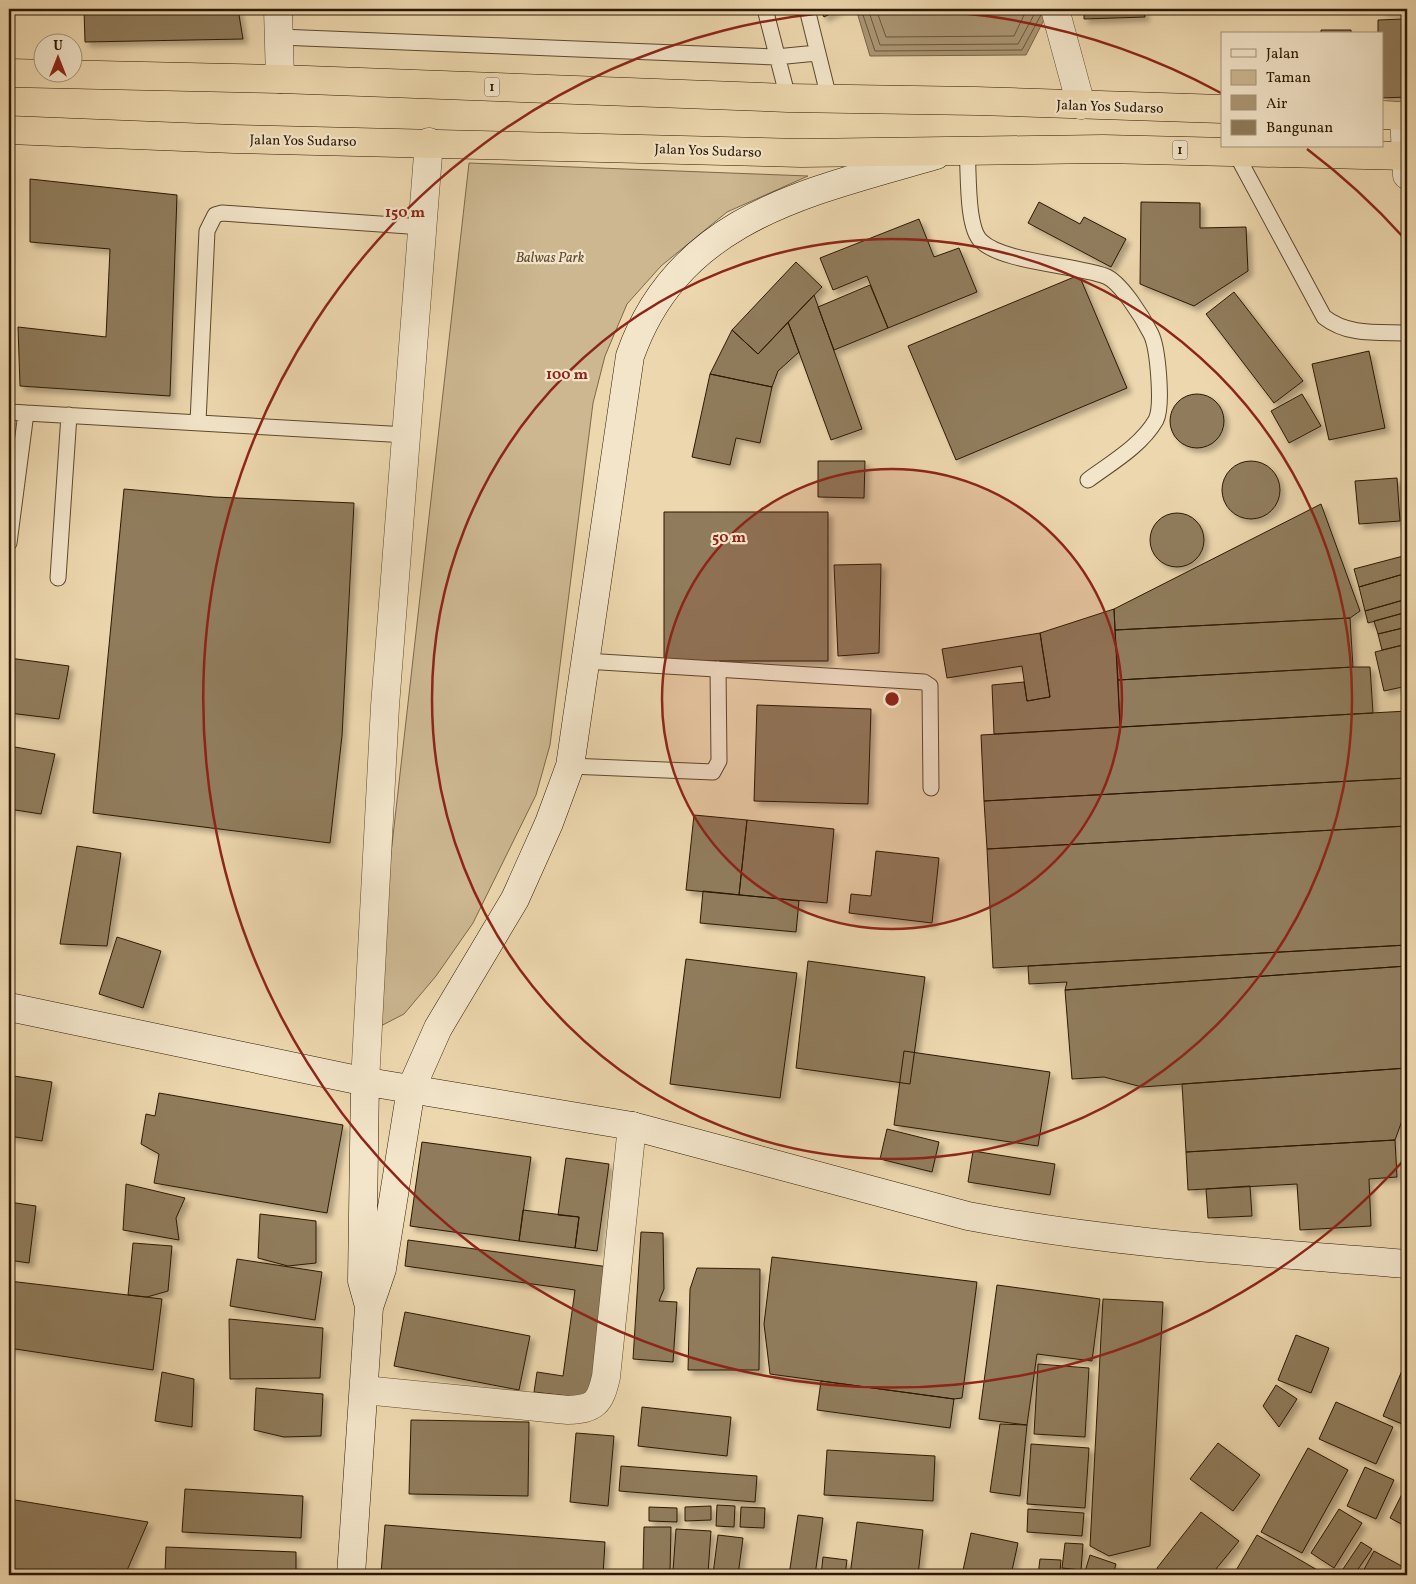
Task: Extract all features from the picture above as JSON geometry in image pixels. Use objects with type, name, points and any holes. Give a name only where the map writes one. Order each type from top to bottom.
[{"type":"highway","name":"Jalan Yos Sudarso","points":[[9,73],[280,79],[788,98],[1221,110]]},
{"type":"highway","name":"Jalan Yos Sudarso","points":[[9,130],[234,139],[429,142],[801,153],[1103,148],[1235,152],[1407,162]]},
{"type":"street","points":[[278,9],[280,79]]},
{"type":"street","points":[[1055,9],[1081,105]]},
{"type":"street","points":[[1398,115],[1407,162]]},
{"type":"street","points":[[370,1307],[362,1281],[365,1082],[385,706],[429,142]]},
{"type":"street","points":[[350,1575],[370,1307],[382,1269],[411,1089],[438,1028],[515,899],[549,824],[570,766],[581,704],[585,661],[630,356],[649,312],[667,287],[681,270],[722,235],[760,212],[854,179],[960,149]]},
{"type":"street","points":[[9,1008],[365,1082],[632,1126],[968,1216],[1008,1224],[1150,1243],[1407,1264]]},
{"type":"street","points":[[364,1390],[568,1410],[585,1410],[596,1403],[603,1392],[606,1377],[632,1126]]},
{"type":"lane","points":[[765,9],[788,98]]},
{"type":"lane","points":[[807,9],[829,98]]},
{"type":"lane","points":[[278,37],[776,56],[817,54]]},
{"type":"lane","points":[[960,149],[972,225],[981,241],[998,252],[1106,276],[1123,290],[1152,336],[1160,392],[1156,419],[1138,442],[1088,480]]},
{"type":"lane","points":[[1235,152],[1324,317],[1336,326],[1348,330],[1407,333]]},
{"type":"lane","points":[[198,422],[207,231],[215,215],[222,212],[423,227]]},
{"type":"lane","points":[[9,412],[407,435]]},
{"type":"lane","points":[[9,543],[26,413]]},
{"type":"lane","points":[[58,578],[69,415]]},
{"type":"lane","points":[[585,661],[924,682],[930,686],[931,788]]},
{"type":"lane","points":[[570,766],[713,772],[720,762],[718,670]]},
{"type":"green space","name":"Balwas Park","points":[[469,163],[808,176],[727,212],[661,266],[627,304],[605,356],[593,403],[550,745],[536,795],[473,923],[436,976],[404,1014],[371,1031]]},
{"type":"water","points":[[856,9],[1046,9],[1047,14],[1026,55],[870,56]]},
{"type":"building","points":[[84,9],[238,9],[243,39],[85,42]]},
{"type":"building","points":[[820,9],[840,9],[824,17]]},
{"type":"building","points":[[1084,9],[1144,9],[1145,17],[1084,19]]},
{"type":"building","points":[[1381,9],[1407,9],[1407,14],[1381,11]]},
{"type":"building","points":[[1404,19],[1407,97],[1384,98],[1384,32],[1378,32],[1378,20]]},
{"type":"building","points":[[1321,30],[1351,30],[1351,32],[1321,32]]},
{"type":"building","points":[[30,179],[177,195],[170,396],[20,386],[18,327],[106,337],[110,249],[30,242]]},
{"type":"building","points":[[1039,202],[1080,224],[1084,217],[1126,239],[1111,267],[1028,223]]},
{"type":"building","points":[[1141,202],[1200,203],[1200,228],[1246,227],[1248,271],[1194,306],[1140,284]]},
{"type":"building","points":[[919,219],[934,257],[959,248],[977,292],[888,328],[867,276],[833,290],[820,258]]},
{"type":"building","points":[[796,262],[822,287],[758,354],[732,330]]},
{"type":"building","points":[[1079,275],[1127,388],[956,460],[908,346]]},
{"type":"building","points":[[870,285],[888,328],[834,350],[818,307]]},
{"type":"building","points":[[1234,292],[1303,381],[1274,403],[1206,314]]},
{"type":"building","points":[[814,295],[862,429],[831,440],[788,322]]},
{"type":"building","points":[[788,322],[799,352],[778,371],[772,387],[710,374],[732,330],[758,354]]},
{"type":"building","points":[[1369,351],[1385,428],[1329,440],[1312,364]]},
{"type":"building","points":[[710,374],[772,387],[760,443],[736,438],[730,465],[692,457]]},
{"type":"building","points":[[1192,394],[1202,394],[1212,398],[1220,406],[1224,421],[1220,436],[1212,444],[1202,448],[1192,448],[1182,444],[1174,436],[1170,426],[1170,416],[1174,406],[1182,398]]},
{"type":"building","points":[[1302,394],[1321,426],[1289,443],[1271,411]]},
{"type":"building","points":[[818,461],[865,461],[864,498],[818,497]]},
{"type":"building","points":[[1245,461],[1257,461],[1272,469],[1280,484],[1280,496],[1272,511],[1257,519],[1245,519],[1230,511],[1222,496],[1222,484],[1230,469]]},
{"type":"building","points":[[1397,478],[1400,521],[1359,524],[1355,481]]},
{"type":"building","points":[[124,489],[214,497],[354,503],[342,736],[330,843],[93,813]]},
{"type":"building","points":[[1321,504],[1360,611],[1350,618],[1115,630],[1114,609]]},
{"type":"building","points":[[664,512],[828,512],[828,661],[664,661]]},
{"type":"building","points":[[1172,513],[1182,513],[1192,517],[1200,525],[1204,540],[1200,555],[1192,563],[1182,567],[1172,567],[1162,563],[1154,555],[1150,545],[1150,535],[1154,525],[1162,517]]},
{"type":"building","points":[[1407,555],[1407,573],[1359,587],[1354,569]]},
{"type":"building","points":[[881,564],[879,653],[838,656],[834,565]]},
{"type":"building","points":[[1407,573],[1407,599],[1365,611],[1359,587]]},
{"type":"building","points":[[1407,599],[1407,612],[1368,623],[1365,611]]},
{"type":"building","points":[[1114,609],[1120,727],[994,734],[992,685],[1024,682],[1027,701],[1050,697],[1040,633]]},
{"type":"building","points":[[1407,612],[1407,627],[1378,634],[1374,621]]},
{"type":"building","points":[[1350,618],[1353,667],[1118,680],[1115,630]]},
{"type":"building","points":[[1407,627],[1407,644],[1382,650],[1378,634]]},
{"type":"building","points":[[1040,633],[1050,697],[1027,701],[1022,666],[947,678],[942,649]]},
{"type":"building","points":[[1407,644],[1407,686],[1384,691],[1375,652]]},
{"type":"building","points":[[9,658],[69,666],[59,719],[9,713]]},
{"type":"building","points":[[1370,667],[1373,713],[1120,727],[1118,680]]},
{"type":"building","points":[[757,705],[871,709],[868,804],[754,801]]},
{"type":"building","points":[[1407,711],[1407,778],[984,801],[981,735]]},
{"type":"building","points":[[9,746],[55,754],[41,814],[9,809]]},
{"type":"building","points":[[1407,778],[1407,826],[987,849],[984,801]]},
{"type":"building","points":[[694,815],[747,820],[739,895],[686,890]]},
{"type":"building","points":[[747,820],[834,829],[827,903],[739,895]]},
{"type":"building","points":[[1407,826],[1407,945],[993,968],[987,849]]},
{"type":"building","points":[[77,846],[121,853],[107,946],[60,944]]},
{"type":"building","points":[[876,851],[939,858],[932,923],[849,913],[851,894],[871,896]]},
{"type":"building","points":[[703,891],[799,901],[796,932],[700,923]]},
{"type":"building","points":[[117,937],[161,951],[143,1008],[99,994]]},
{"type":"building","points":[[1407,945],[1407,966],[1065,990],[1067,982],[1029,984],[1028,966]]},
{"type":"building","points":[[686,959],[797,973],[780,1098],[670,1084]]},
{"type":"building","points":[[808,961],[925,977],[910,1084],[796,1068]]},
{"type":"building","points":[[1407,966],[1407,1068],[1142,1087],[1104,1077],[1072,1079],[1065,990]]},
{"type":"building","points":[[904,1051],[1050,1072],[1038,1146],[894,1125]]},
{"type":"building","points":[[1407,1068],[1407,1107],[1395,1140],[1186,1152],[1182,1084]]},
{"type":"building","points":[[14,1076],[52,1082],[42,1141],[9,1136],[9,1111]]},
{"type":"building","points":[[159,1093],[343,1125],[327,1213],[154,1183],[159,1154],[141,1144],[146,1114],[155,1116]]},
{"type":"building","points":[[887,1129],[939,1142],[932,1172],[880,1159]]},
{"type":"building","points":[[1395,1140],[1397,1177],[1369,1179],[1371,1226],[1300,1230],[1297,1184],[1188,1190],[1186,1152]]},
{"type":"building","points":[[422,1142],[531,1157],[519,1241],[410,1226]]},
{"type":"building","points":[[973,1151],[1055,1164],[1050,1195],[968,1182]]},
{"type":"building","points":[[566,1158],[609,1164],[597,1251],[575,1248],[579,1217],[558,1215]]},
{"type":"building","points":[[126,1184],[185,1198],[176,1218],[179,1240],[123,1230]]},
{"type":"building","points":[[1250,1186],[1252,1216],[1208,1218],[1206,1189]]},
{"type":"building","points":[[9,1202],[36,1206],[29,1263],[9,1260]]},
{"type":"building","points":[[523,1210],[579,1217],[575,1248],[519,1241]]},
{"type":"building","points":[[260,1214],[316,1221],[316,1263],[288,1266],[258,1258]]},
{"type":"building","points":[[641,1232],[663,1233],[664,1289],[659,1301],[677,1302],[673,1362],[633,1359]]},
{"type":"building","points":[[408,1240],[609,1267],[591,1399],[534,1392],[537,1372],[563,1376],[575,1290],[405,1266]]},
{"type":"building","points":[[133,1243],[172,1246],[168,1291],[147,1297],[128,1295]]},
{"type":"building","points":[[772,1257],[977,1282],[962,1398],[954,1399],[770,1374],[764,1324]]},
{"type":"building","points":[[237,1259],[322,1272],[315,1320],[230,1306]]},
{"type":"building","points":[[697,1268],[760,1269],[759,1370],[688,1370],[690,1289]]},
{"type":"building","points":[[9,1281],[162,1299],[153,1370],[9,1348]]},
{"type":"building","points":[[997,1285],[1100,1299],[1092,1361],[1037,1354],[1027,1425],[979,1419]]},
{"type":"building","points":[[1103,1299],[1163,1302],[1150,1546],[1109,1556],[1090,1546]]},
{"type":"building","points":[[405,1312],[530,1336],[519,1390],[394,1366]]},
{"type":"building","points":[[229,1319],[323,1328],[320,1378],[230,1379]]},
{"type":"building","points":[[1296,1335],[1329,1348],[1311,1393],[1278,1380]]},
{"type":"building","points":[[1407,1362],[1407,1426],[1383,1416]]},
{"type":"building","points":[[1038,1364],[1089,1368],[1085,1437],[1034,1434]]},
{"type":"building","points":[[162,1372],[194,1379],[192,1427],[155,1421]]},
{"type":"building","points":[[821,1381],[954,1399],[950,1428],[817,1410]]},
{"type":"building","points":[[1276,1385],[1297,1399],[1279,1427],[1263,1406]]},
{"type":"building","points":[[256,1388],[323,1394],[321,1436],[284,1437],[254,1430]]},
{"type":"building","points":[[1336,1402],[1393,1427],[1376,1464],[1319,1439]]},
{"type":"building","points":[[642,1407],[731,1417],[727,1456],[638,1446]]},
{"type":"building","points":[[411,1420],[529,1422],[528,1496],[409,1494]]},
{"type":"building","points":[[1000,1424],[1027,1425],[1020,1496],[990,1492]]},
{"type":"building","points":[[576,1433],[614,1436],[608,1506],[570,1502]]},
{"type":"building","points":[[1218,1443],[1260,1475],[1233,1511],[1190,1479]]},
{"type":"building","points":[[1031,1444],[1089,1448],[1085,1508],[1027,1504]]},
{"type":"building","points":[[1308,1448],[1348,1470],[1302,1553],[1261,1532]]},
{"type":"building","points":[[827,1450],[935,1456],[933,1501],[824,1495]]},
{"type":"building","points":[[621,1466],[757,1476],[755,1502],[619,1491]]},
{"type":"building","points":[[1365,1467],[1394,1480],[1376,1519],[1347,1506]]},
{"type":"building","points":[[1407,1484],[1407,1527],[1390,1518]]},
{"type":"building","points":[[185,1489],[303,1496],[301,1538],[182,1532]]},
{"type":"building","points":[[9,1499],[148,1522],[125,1575],[9,1575]]},
{"type":"building","points":[[717,1505],[735,1506],[734,1527],[716,1526]]},
{"type":"building","points":[[711,1506],[711,1520],[685,1521],[685,1507]]},
{"type":"building","points":[[649,1507],[677,1508],[677,1522],[649,1521]]},
{"type":"building","points":[[741,1507],[765,1508],[764,1528],[740,1527]]},
{"type":"building","points":[[1028,1509],[1084,1513],[1082,1536],[1027,1532]]},
{"type":"building","points":[[1339,1509],[1362,1523],[1334,1568],[1311,1553]]},
{"type":"building","points":[[1201,1512],[1239,1541],[1211,1575],[1161,1575],[1157,1568]]},
{"type":"building","points":[[798,1515],[823,1518],[815,1575],[789,1575]]},
{"type":"building","points":[[857,1522],[923,1530],[918,1575],[850,1575]]},
{"type":"building","points":[[385,1525],[605,1542],[603,1575],[414,1575],[381,1573]]},
{"type":"building","points":[[644,1527],[671,1527],[670,1572],[643,1572]]},
{"type":"building","points":[[676,1529],[711,1531],[708,1573],[673,1571]]},
{"type":"building","points":[[971,1533],[1018,1543],[1011,1575],[962,1575]]},
{"type":"building","points":[[718,1535],[743,1538],[738,1575],[713,1574]]},
{"type":"building","points":[[1257,1535],[1326,1575],[1240,1575],[1235,1572]]},
{"type":"building","points":[[1361,1542],[1372,1549],[1354,1575],[1339,1575]]},
{"type":"building","points":[[1065,1543],[1083,1544],[1081,1570],[1062,1568]]},
{"type":"building","points":[[166,1547],[296,1552],[296,1575],[165,1575]]},
{"type":"building","points":[[1374,1551],[1407,1569],[1407,1575],[1361,1575]]},
{"type":"building","points":[[1090,1555],[1116,1564],[1113,1575],[1084,1575]]},
{"type":"building","points":[[823,1557],[847,1560],[845,1575],[821,1575]]},
{"type":"building","points":[[1040,1559],[1061,1560],[1060,1571],[1072,1572],[1071,1575],[1038,1575]]}]
